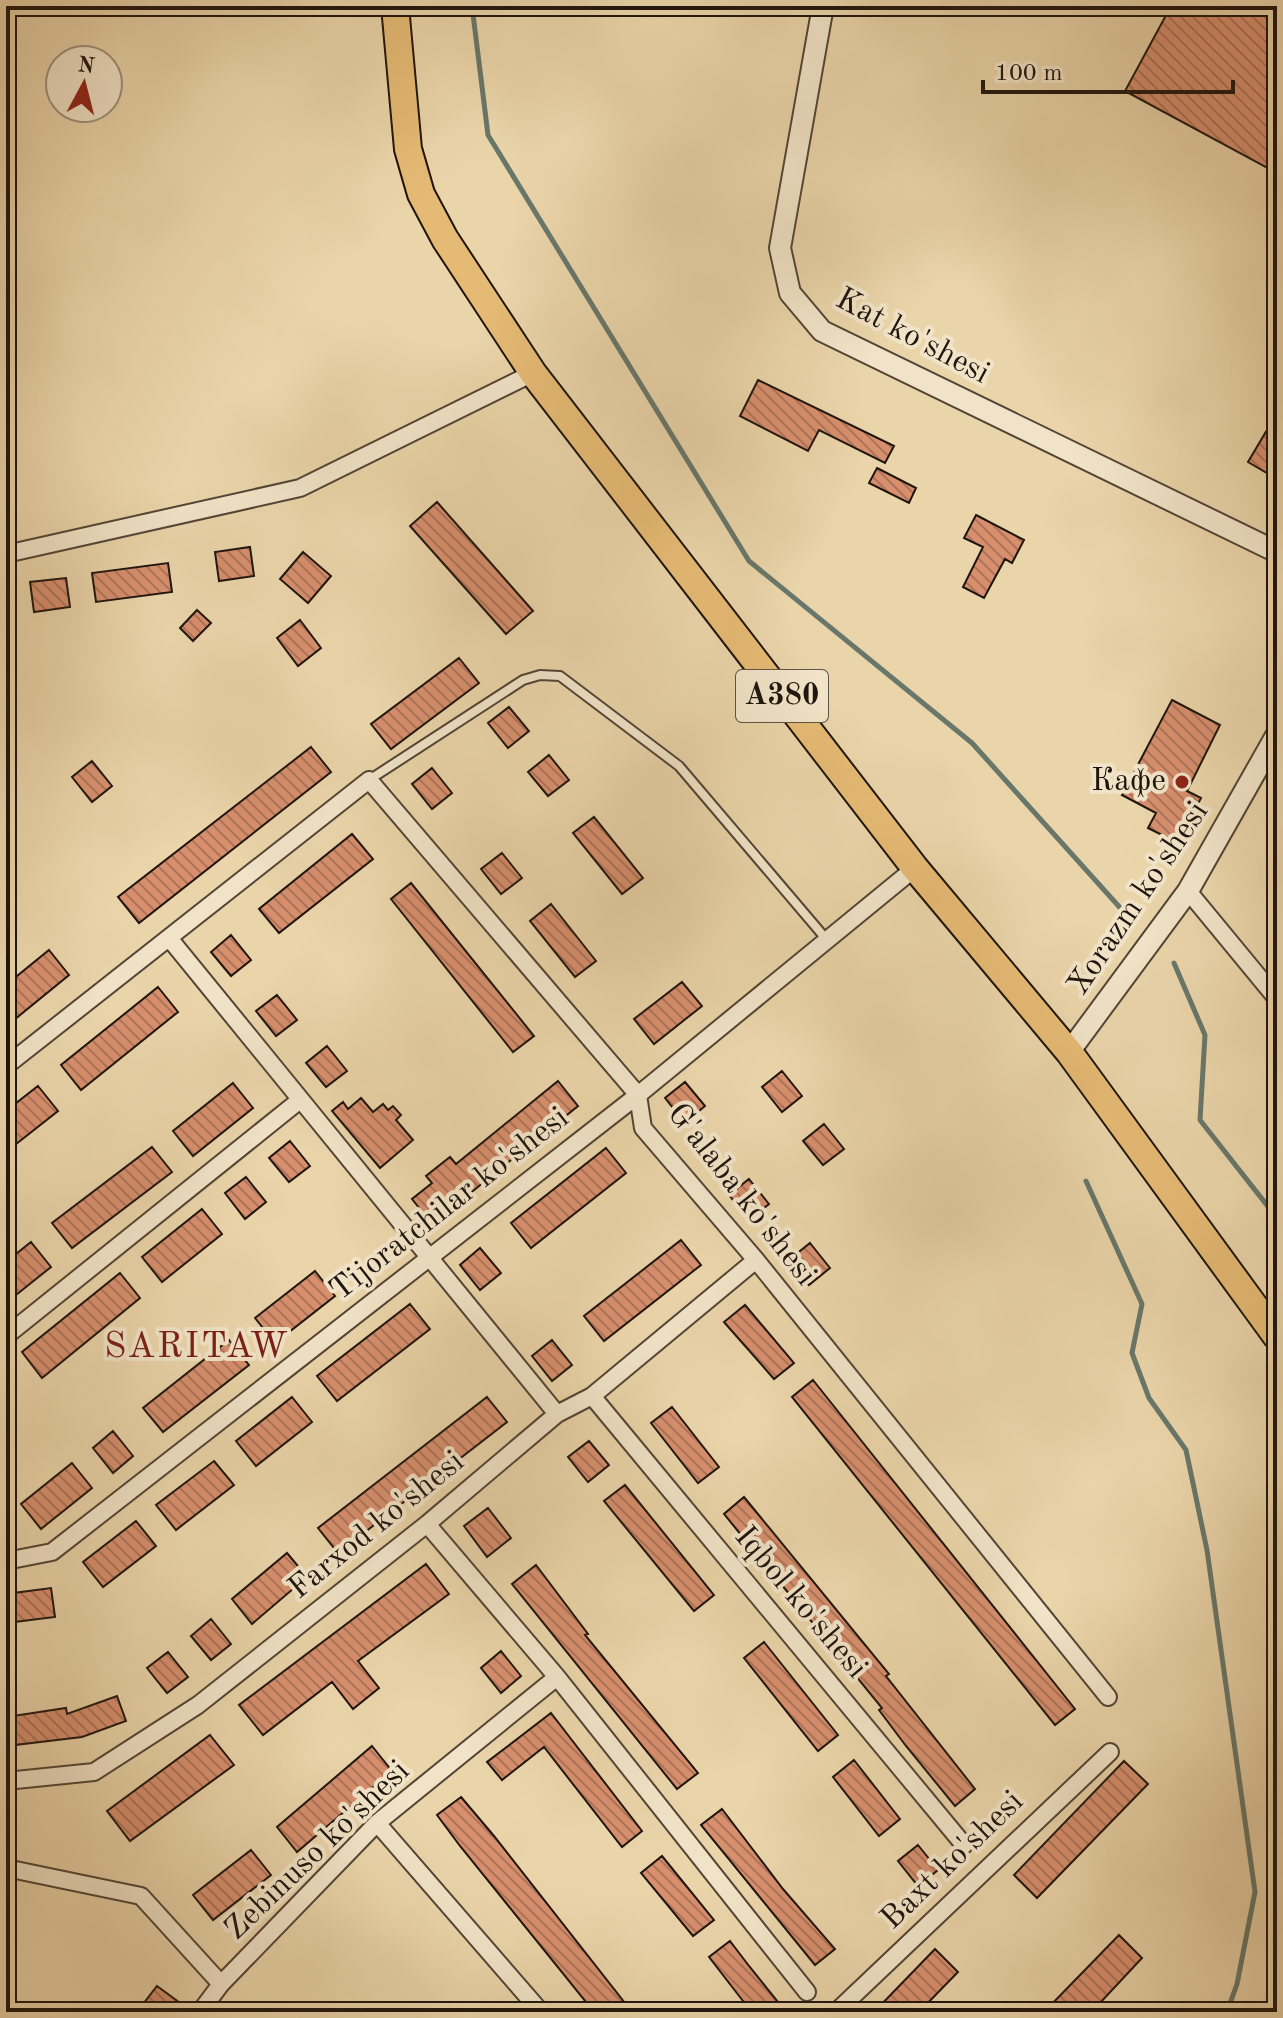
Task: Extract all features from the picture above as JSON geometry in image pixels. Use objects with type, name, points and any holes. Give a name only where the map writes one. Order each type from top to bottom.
[{"type":"highway","name":"A380","points":[[395,6],[408,149],[421,194],[445,239],[533,373],[915,868],[1069,1052],[1277,1337]]},
{"type":"street","name":"Kat ko'shesi","points":[[823,6],[780,248],[790,293],[822,331],[1277,552]]},
{"type":"street","points":[[6,554],[300,488],[533,373]]},
{"type":"street","name":"Xorazm ko'shesi","points":[[1069,1052],[1188,891],[1277,734]]},
{"type":"street","points":[[6,1066],[369,780]]},
{"type":"street","name":"G'alaba ko'shesi","points":[[369,780],[638,1095],[643,1128],[756,1260],[1108,1697]]},
{"type":"street","name":"Tijoratchilar ko'shesi","points":[[6,1561],[52,1552],[638,1095],[915,868]]},
{"type":"street","points":[[1188,891],[1277,999]]},
{"type":"street","points":[[169,938],[557,1414]]},
{"type":"street","points":[[6,1336],[300,1100]]},
{"type":"street","name":"Farxod ko'shesi","points":[[6,1781],[94,1772],[198,1705],[427,1524],[557,1414],[592,1396],[756,1260]]},
{"type":"street","name":"Iqbol ko'shesi","points":[[592,1396],[964,1845]]},
{"type":"street","points":[[427,1524],[557,1677],[807,1992]]},
{"type":"street","name":"Zebinuso ko'shesi","points":[[200,2012],[221,1984],[377,1823],[557,1677]]},
{"type":"street","name":"Baxt ko'shesi","points":[[836,2012],[1110,1752]]},
{"type":"street","points":[[377,1823],[541,2012]]},
{"type":"street","points":[[6,1868],[141,1896],[221,1984]]},
{"type":"lane","points":[[369,780],[523,680],[540,675],[560,676],[679,766],[827,940]]},
{"type":"building","points":[[1171,6],[1277,6],[1277,173],[1125,91]]},
{"type":"building","points":[[758,380],[894,446],[885,463],[819,430],[808,451],[740,416]]},
{"type":"building","points":[[1277,413],[1277,479],[1248,462]]},
{"type":"building","points":[[877,468],[916,488],[909,503],[869,483]]},
{"type":"building","points":[[437,502],[533,611],[506,634],[410,526]]},
{"type":"building","points":[[976,515],[1024,540],[1012,563],[1005,559],[984,598],[963,587],[983,547],[964,538]]},
{"type":"building","points":[[250,547],[254,576],[219,581],[215,552]]},
{"type":"building","points":[[303,552],[331,576],[308,603],[280,579]]},
{"type":"building","points":[[168,563],[172,592],[96,602],[92,573]]},
{"type":"building","points":[[66,578],[70,607],[34,612],[30,582]]},
{"type":"building","points":[[197,610],[211,623],[193,641],[180,628]]},
{"type":"building","points":[[300,620],[321,648],[298,666],[277,638]]},
{"type":"building","points":[[459,658],[479,683],[391,749],[371,724]]},
{"type":"building","points":[[1172,700],[1220,725],[1187,791],[1201,798],[1178,843],[1148,828],[1156,813],[1122,795]]},
{"type":"building","points":[[509,707],[529,731],[508,748],[488,723]]},
{"type":"building","points":[[311,747],[331,772],[139,923],[118,897]]},
{"type":"building","points":[[549,755],[569,780],[548,796],[528,772]]},
{"type":"building","points":[[92,761],[112,786],[92,802],[72,777]]},
{"type":"building","points":[[432,768],[452,793],[432,809],[412,784]]},
{"type":"building","points":[[594,817],[643,878],[622,894],[573,833]]},
{"type":"building","points":[[352,834],[373,859],[279,933],[259,909]]},
{"type":"building","points":[[502,853],[522,878],[501,894],[481,869]]},
{"type":"building","points":[[411,883],[534,1036],[513,1052],[391,899]]},
{"type":"building","points":[[551,904],[596,961],[575,977],[530,921]]},
{"type":"building","points":[[231,935],[251,960],[231,976],[211,952]]},
{"type":"building","points":[[49,950],[69,975],[14,1020],[6,1010],[6,985]]},
{"type":"building","points":[[682,982],[702,1006],[654,1044],[634,1019]]},
{"type":"building","points":[[158,987],[178,1012],[81,1090],[61,1065]]},
{"type":"building","points":[[277,995],[297,1020],[276,1036],[256,1011]]},
{"type":"building","points":[[327,1046],[347,1071],[326,1087],[306,1063]]},
{"type":"building","points":[[782,1071],[802,1096],[782,1112],[762,1087]]},
{"type":"building","points":[[558,1081],[578,1106],[432,1224],[412,1199],[432,1183],[426,1176],[450,1157],[456,1164]]},
{"type":"building","points":[[685,1082],[705,1106],[685,1123],[665,1098]]},
{"type":"building","points":[[233,1083],[253,1108],[193,1156],[173,1131]]},
{"type":"building","points":[[38,1086],[58,1111],[6,1152],[6,1111]]},
{"type":"building","points":[[361,1098],[373,1112],[383,1104],[388,1110],[393,1106],[401,1115],[396,1120],[413,1140],[380,1168],[332,1111],[343,1102],[348,1109]]},
{"type":"building","points":[[824,1124],[844,1149],[823,1165],[803,1141]]},
{"type":"building","points":[[290,1141],[310,1166],[289,1182],[269,1158]]},
{"type":"building","points":[[152,1147],[172,1172],[72,1248],[52,1223]]},
{"type":"building","points":[[606,1148],[626,1173],[531,1248],[511,1223]]},
{"type":"building","points":[[246,1177],[266,1202],[245,1219],[225,1193]]},
{"type":"building","points":[[749,1179],[769,1204],[749,1220],[729,1195]]},
{"type":"building","points":[[202,1209],[222,1234],[162,1282],[142,1257]]},
{"type":"building","points":[[681,1240],[701,1265],[604,1341],[584,1316]]},
{"type":"building","points":[[31,1242],[51,1267],[6,1303],[6,1262]]},
{"type":"building","points":[[810,1243],[830,1268],[809,1285],[789,1260]]},
{"type":"building","points":[[480,1248],[501,1273],[480,1290],[460,1265]]},
{"type":"building","points":[[315,1271],[335,1296],[275,1343],[255,1318]]},
{"type":"building","points":[[120,1273],[140,1298],[42,1378],[22,1352]]},
{"type":"building","points":[[410,1304],[430,1329],[337,1401],[317,1376]]},
{"type":"building","points":[[745,1305],[794,1363],[774,1379],[724,1322]]},
{"type":"building","points":[[229,1340],[249,1365],[163,1432],[143,1408]]},
{"type":"building","points":[[552,1340],[572,1365],[552,1381],[532,1356]]},
{"type":"building","points":[[813,1380],[1075,1709],[1055,1725],[792,1397]]},
{"type":"building","points":[[292,1397],[312,1422],[256,1466],[236,1441]]},
{"type":"building","points":[[487,1397],[507,1422],[338,1553],[318,1528]]},
{"type":"building","points":[[672,1407],[719,1467],[698,1483],[651,1423]]},
{"type":"building","points":[[113,1431],[133,1456],[113,1473],[93,1448]]},
{"type":"building","points":[[589,1441],[609,1465],[588,1482],[568,1457]]},
{"type":"building","points":[[214,1461],[234,1485],[176,1530],[156,1505]]},
{"type":"building","points":[[72,1463],[92,1488],[41,1529],[21,1504]]},
{"type":"building","points":[[625,1485],[714,1595],[694,1611],[604,1501]]},
{"type":"building","points":[[744,1497],[889,1674],[886,1676],[975,1789],[955,1806],[879,1710],[882,1708],[724,1514]]},
{"type":"building","points":[[488,1508],[511,1538],[487,1557],[464,1526]]},
{"type":"building","points":[[136,1521],[156,1546],[103,1587],[83,1562]]},
{"type":"building","points":[[287,1553],[307,1577],[252,1624],[232,1599]]},
{"type":"building","points":[[426,1564],[449,1594],[358,1661],[379,1688],[353,1709],[332,1682],[263,1735],[239,1705]]},
{"type":"building","points":[[536,1565],[588,1634],[585,1635],[698,1773],[677,1789],[512,1584]]},
{"type":"building","points":[[51,1588],[55,1617],[6,1623],[6,1594]]},
{"type":"building","points":[[211,1619],[231,1644],[211,1660],[191,1636]]},
{"type":"building","points":[[764,1642],[838,1735],[818,1751],[744,1658]]},
{"type":"building","points":[[501,1651],[521,1676],[501,1693],[481,1668]]},
{"type":"building","points":[[168,1652],[188,1677],[167,1693],[147,1668]]},
{"type":"building","points":[[117,1696],[126,1721],[82,1737],[6,1746],[6,1717],[66,1708],[67,1714]]},
{"type":"building","points":[[551,1713],[642,1831],[622,1847],[544,1747],[502,1780],[487,1762]]},
{"type":"building","points":[[210,1735],[234,1765],[130,1841],[107,1811]]},
{"type":"building","points":[[372,1746],[392,1771],[297,1852],[277,1827]]},
{"type":"building","points":[[854,1760],[900,1819],[879,1836],[833,1777]]},
{"type":"building","points":[[1124,1761],[1148,1784],[1037,1898],[1014,1875]]},
{"type":"building","points":[[461,1797],[632,2012],[594,2012],[460,1846],[437,1815]]},
{"type":"building","points":[[722,1809],[783,1889],[835,1949],[815,1965],[701,1825]]},
{"type":"building","points":[[918,1845],[938,1870],[918,1886],[898,1861]]},
{"type":"building","points":[[251,1850],[271,1875],[213,1920],[193,1895]]},
{"type":"building","points":[[662,1856],[714,1920],[693,1936],[641,1873]]},
{"type":"building","points":[[1119,1935],[1142,1958],[1099,2004],[1089,2012],[1044,2012]]},
{"type":"building","points":[[730,1941],[786,2012],[752,2012],[743,2001],[709,1957]]},
{"type":"building","points":[[935,1949],[958,1972],[919,2012],[874,2012]]},
{"type":"building","points":[[157,1986],[180,2003],[173,2012],[137,2012]]},
{"type":"waterway","points":[[472,6],[488,135],[749,561],[972,743],[1132,921]]},
{"type":"waterway","points":[[1174,963],[1205,1035],[1200,1120],[1277,1218]]},
{"type":"waterway","points":[[1086,1181],[1142,1304],[1132,1353],[1149,1398],[1186,1450],[1207,1550],[1255,1892],[1237,1984],[1227,2012]]},
{"type":"place","name":"Кафе","points":[[1182,782]]},
{"type":"district","name":"SARITAW","points":[[197,1348]]}]
